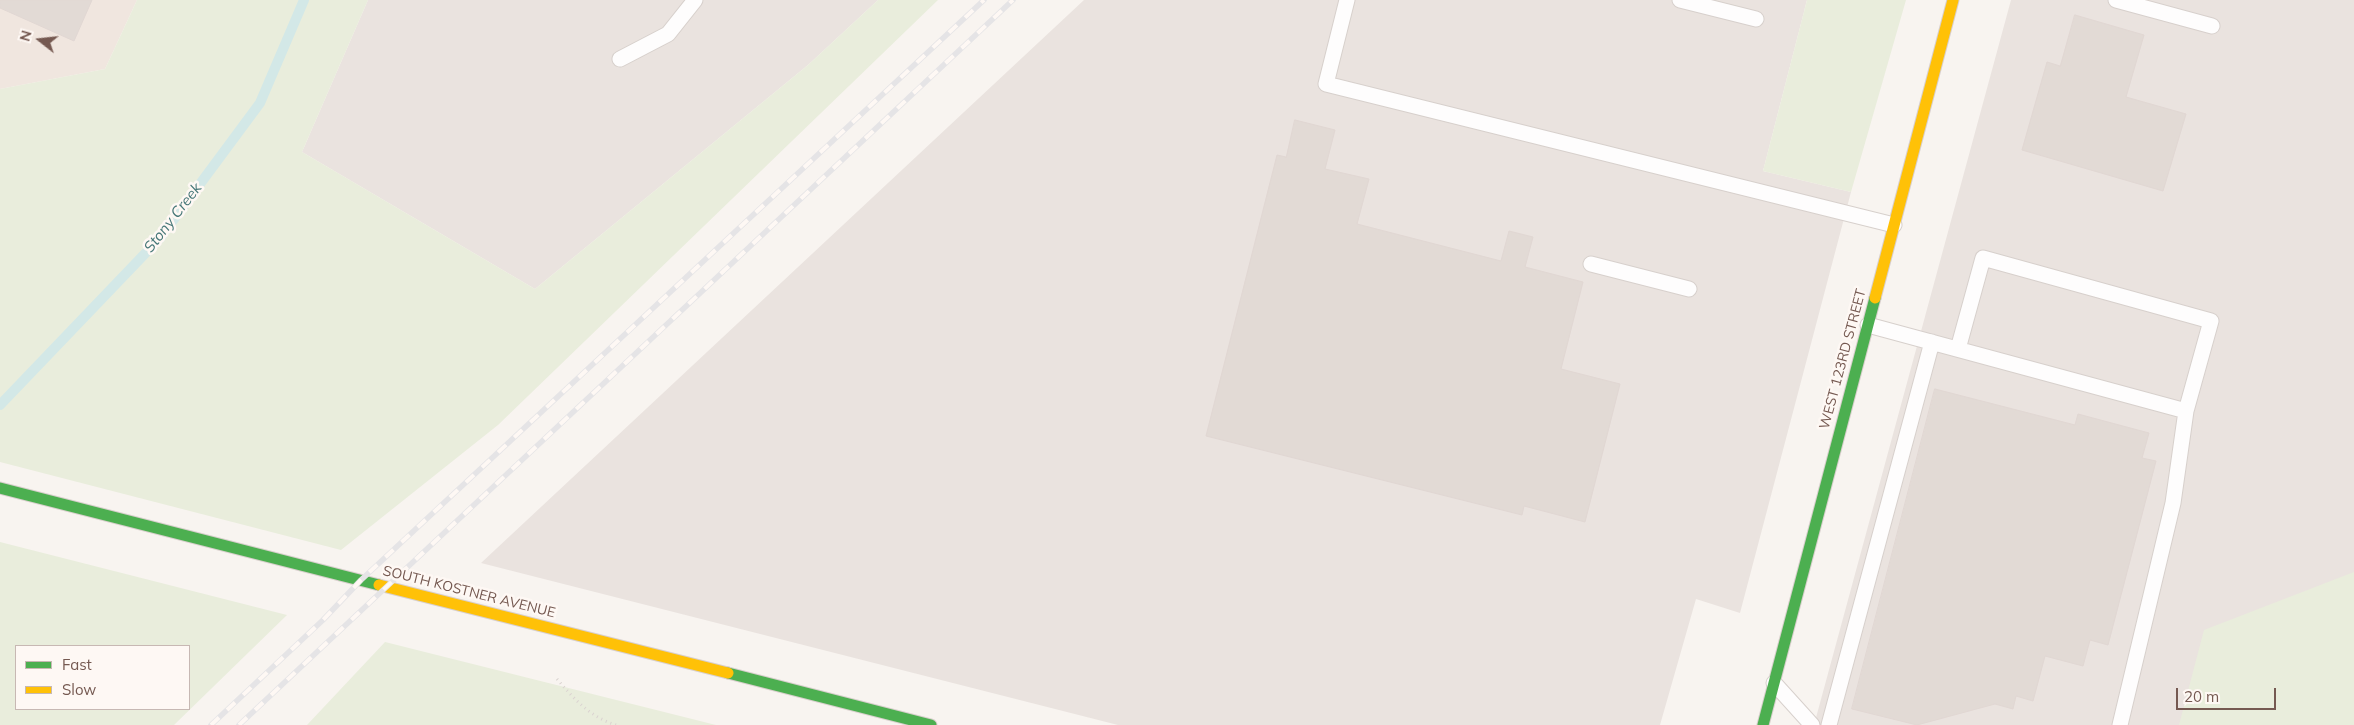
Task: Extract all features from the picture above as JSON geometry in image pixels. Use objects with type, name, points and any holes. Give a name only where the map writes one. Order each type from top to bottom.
[{"type":"street","name":"WEST 123RD STREET","points":[[1763,725],[1953,0]]},
{"type":"street","name":"SOUTH KOSTNER AVENUE","points":[[0,488],[931,725]]},
{"type":"lane","points":[[620,59],[668,34],[695,0]]},
{"type":"lane","points":[[1346,0],[1326,84],[1894,225]]},
{"type":"lane","points":[[1680,0],[1756,19]]},
{"type":"lane","points":[[2116,0],[2212,26]]},
{"type":"lane","points":[[1958,349],[1983,258],[2211,321],[2186,411],[2173,503],[2120,725]]},
{"type":"lane","points":[[1591,264],[1689,289]]},
{"type":"lane","points":[[1868,324],[2186,411]]},
{"type":"lane","points":[[1829,725],[1932,342]]},
{"type":"lane","points":[[1774,683],[1812,725]]},
{"type":"path","points":[[557,679],[578,704],[601,721],[616,725]]},
{"type":"shaded area","points":[[0,0],[137,0],[105,69],[0,89]]},
{"type":"shaded area","points":[[368,0],[878,0],[808,65],[535,289],[302,152]]},
{"type":"shaded area","points":[[1084,0],[1807,0],[1763,171],[1851,192],[1740,613],[1696,599],[1660,725],[1118,725],[481,563]]},
{"type":"shaded area","points":[[2011,0],[2354,0],[2354,719],[2339,725],[1814,725]]},
{"type":"green space","points":[[137,0],[368,0],[302,152],[535,289],[808,65],[878,0],[938,0],[498,425],[341,550],[0,462],[0,89],[105,69]]},
{"type":"green space","points":[[1807,0],[1906,0],[1851,192],[1763,171]]},
{"type":"green space","points":[[0,542],[287,615],[190,709],[190,645],[15,645],[15,710],[189,710],[174,725],[0,725]]},
{"type":"green space","points":[[2354,572],[2354,725],[2179,725],[2204,630]]},
{"type":"green space","points":[[385,642],[716,725],[307,725]]},
{"type":"building","points":[[0,0],[92,0],[74,41],[0,8]]},
{"type":"building","points":[[2075,15],[2144,35],[2126,97],[2186,114],[2163,191],[2022,150],[2047,62],[2060,66]]},
{"type":"building","points":[[1295,120],[1335,130],[1325,169],[1369,179],[1357,224],[1501,261],[1509,231],[1533,237],[1525,267],[1583,282],[1561,369],[1620,384],[1585,522],[1524,506],[1522,515],[1206,436],[1277,155],[1286,157]]},
{"type":"building","points":[[1935,389],[2075,425],[2078,414],[2149,433],[2142,458],[2156,461],[2108,645],[2090,640],[2083,666],[2045,656],[2033,701],[2016,696],[2013,709],[1995,704],[1917,725],[1852,709]]},
{"type":"waterway","name":"Stony Creek","points":[[0,405],[160,238],[260,103],[304,0]]},
{"type":"railway","points":[[211,725],[323,620],[361,580],[984,0]]},
{"type":"railway","points":[[239,725],[1013,0]]},
{"type":"traffic: fast","points":[[1763,725],[1875,298]]},
{"type":"traffic: fast","points":[[0,488],[379,585]]},
{"type":"traffic: fast","points":[[728,673],[931,725]]},
{"type":"traffic: slow","points":[[1875,298],[1953,0]]},
{"type":"traffic: slow","points":[[379,585],[728,673]]}]
